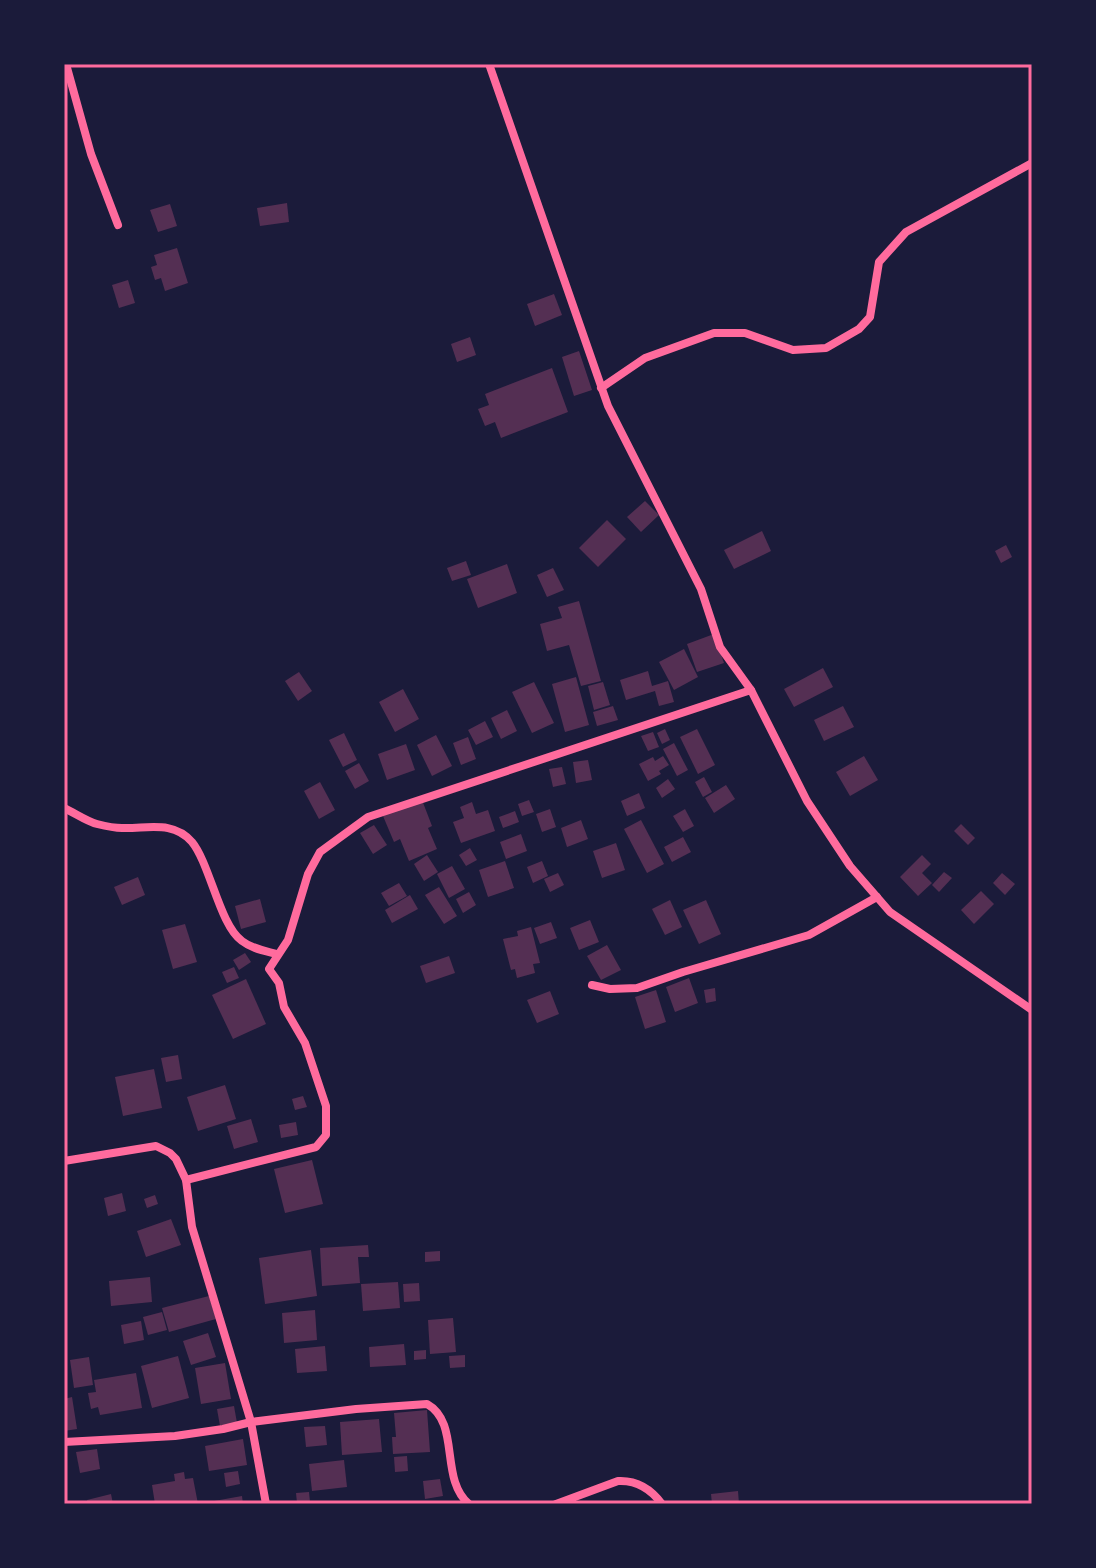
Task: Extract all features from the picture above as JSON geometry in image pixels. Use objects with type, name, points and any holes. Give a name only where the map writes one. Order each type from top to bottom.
[{"type":"street","points":[[66,64],[91,154],[118,225]]},
{"type":"street","points":[[489,64],[601,388],[701,589],[720,647],[751,690],[807,801],[850,866],[890,912],[1032,1010]]},
{"type":"street","points":[[601,388],[645,358],[714,333],[745,333],[793,350],[826,348],[859,329],[870,317],[879,262],[906,232],[1032,163]]},
{"type":"street","points":[[186,1180],[316,1147],[326,1135],[326,1106],[305,1043],[284,1007],[279,983],[269,969],[288,940],[308,874],[320,852],[368,817],[751,690]]},
{"type":"street","points":[[64,808],[93,823],[122,828],[155,826],[180,833],[192,842],[239,940],[277,954]]},
{"type":"street","points":[[592,985],[610,989],[637,988],[809,935],[877,897]]},
{"type":"street","points":[[64,1161],[156,1146],[176,1159],[186,1180],[192,1227],[251,1422],[266,1504]]},
{"type":"street","points":[[64,1442],[175,1436],[251,1422],[427,1404],[440,1415],[456,1488],[469,1504]]},
{"type":"street","points":[[556,1504],[618,1481],[641,1484],[655,1494],[662,1504]]},
{"type":"building","points":[[287,203],[289,222],[260,226],[257,208]]},
{"type":"building","points":[[170,204],[177,226],[158,232],[150,210]]},
{"type":"building","points":[[177,248],[188,283],[165,291],[161,278],[155,280],[151,267],[157,265],[154,255]]},
{"type":"building","points":[[128,280],[135,303],[119,308],[112,285]]},
{"type":"building","points":[[554,294],[562,315],[535,326],[527,304]]},
{"type":"building","points":[[470,337],[476,355],[457,362],[451,344]]},
{"type":"building","points":[[579,351],[592,390],[574,396],[562,357]]},
{"type":"building","points":[[552,368],[568,412],[501,438],[495,422],[485,426],[478,409],[489,405],[485,394]]},
{"type":"building","points":[[645,501],[659,515],[641,532],[627,517]]},
{"type":"building","points":[[607,520],[626,539],[598,567],[579,548]]},
{"type":"building","points":[[762,531],[771,551],[734,569],[724,550]]},
{"type":"building","points":[[1006,545],[1012,557],[1001,563],[995,551]]},
{"type":"building","points":[[466,561],[471,575],[452,581],[447,568]]},
{"type":"building","points":[[507,564],[517,593],[478,608],[467,579]]},
{"type":"building","points":[[553,568],[564,590],[547,597],[537,575]]},
{"type":"building","points":[[579,601],[601,681],[581,686],[569,645],[547,651],[540,624],[562,618],[558,607]]},
{"type":"building","points":[[714,634],[724,663],[697,672],[687,644]]},
{"type":"building","points":[[684,649],[698,677],[674,690],[659,662]]},
{"type":"building","points":[[823,668],[833,687],[794,707],[784,689]]},
{"type":"building","points":[[648,671],[652,686],[668,681],[674,702],[659,706],[655,691],[626,700],[620,680]]},
{"type":"building","points":[[299,672],[312,691],[298,701],[285,681]]},
{"type":"building","points":[[576,677],[589,725],[565,732],[552,684]]},
{"type":"building","points":[[534,682],[554,723],[532,733],[512,692]]},
{"type":"building","points":[[603,682],[610,705],[594,710],[588,686]]},
{"type":"building","points":[[403,689],[419,719],[395,732],[379,702]]},
{"type":"building","points":[[613,706],[618,720],[597,726],[593,712]]},
{"type":"building","points":[[843,706],[854,727],[824,741],[814,720]]},
{"type":"building","points":[[507,710],[517,731],[501,739],[491,718]]},
{"type":"building","points":[[485,721],[493,737],[476,745],[468,730]]},
{"type":"building","points":[[665,729],[670,740],[662,744],[657,733]]},
{"type":"building","points":[[697,729],[715,765],[698,774],[680,737]]},
{"type":"building","points":[[653,732],[659,747],[648,751],[641,736]]},
{"type":"building","points":[[344,733],[357,760],[343,767],[329,740]]},
{"type":"building","points":[[436,735],[452,766],[432,776],[417,745]]},
{"type":"building","points":[[468,737],[476,759],[461,765],[453,743]]},
{"type":"building","points":[[674,743],[688,770],[677,776],[663,749]]},
{"type":"building","points":[[406,744],[415,770],[387,780],[378,754]]},
{"type":"building","points":[[663,756],[669,765],[648,781],[639,764]]},
{"type":"building","points":[[864,756],[878,780],[850,796],[836,772]]},
{"type":"building","points":[[588,760],[592,780],[576,783],[573,762]]},
{"type":"building","points":[[359,763],[369,781],[355,789],[345,771]]},
{"type":"building","points":[[562,767],[566,784],[553,787],[549,769]]},
{"type":"building","points":[[704,777],[712,792],[703,797],[695,782]]},
{"type":"building","points":[[668,779],[675,789],[662,798],[656,788]]},
{"type":"building","points":[[320,782],[335,810],[319,819],[304,791]]},
{"type":"building","points":[[726,785],[735,799],[714,813],[705,798]]},
{"type":"building","points":[[639,793],[645,808],[627,816],[621,801]]},
{"type":"building","points":[[422,800],[432,826],[428,828],[437,849],[409,861],[400,839],[394,842],[383,816]]},
{"type":"building","points":[[529,800],[534,812],[522,816],[518,804]]},
{"type":"building","points":[[472,802],[476,814],[488,810],[495,831],[461,843],[453,822],[464,818],[460,807]]},
{"type":"building","points":[[550,809],[556,827],[542,832],[536,814]]},
{"type":"building","points":[[685,809],[694,826],[683,832],[673,816]]},
{"type":"building","points":[[515,811],[519,822],[503,828],[499,817]]},
{"type":"building","points":[[581,820],[588,839],[567,847],[561,828]]},
{"type":"building","points":[[641,820],[664,864],[647,873],[624,829]]},
{"type":"building","points":[[961,824],[975,838],[968,845],[954,831]]},
{"type":"building","points":[[374,825],[387,845],[373,854],[360,833]]},
{"type":"building","points":[[521,834],[527,851],[506,859],[500,842]]},
{"type":"building","points":[[683,837],[691,852],[672,862],[664,847]]},
{"type":"building","points":[[616,843],[625,870],[602,878],[593,851]]},
{"type":"building","points":[[470,848],[477,860],[466,866],[459,855]]},
{"type":"building","points":[[427,855],[438,872],[424,881],[414,864]]},
{"type":"building","points":[[922,855],[931,864],[922,873],[932,883],[918,896],[900,877]]},
{"type":"building","points":[[505,861],[514,888],[488,897],[479,870]]},
{"type":"building","points":[[542,861],[548,876],[533,883],[527,867]]},
{"type":"building","points":[[452,866],[465,889],[449,898],[437,874]]},
{"type":"building","points":[[944,872],[952,878],[939,892],[932,885]]},
{"type":"building","points":[[558,873],[564,885],[550,892],[544,879]]},
{"type":"building","points":[[1002,873],[1015,884],[1005,895],[993,883]]},
{"type":"building","points":[[138,877],[145,895],[122,905],[114,887]]},
{"type":"building","points":[[399,883],[407,896],[389,906],[381,893]]},
{"type":"building","points":[[439,887],[457,916],[444,924],[425,895]]},
{"type":"building","points":[[981,891],[994,904],[974,924],[961,910]]},
{"type":"building","points":[[469,892],[476,905],[463,913],[456,899]]},
{"type":"building","points":[[410,895],[418,909],[392,923],[385,910]]},
{"type":"building","points":[[260,899],[266,922],[241,929],[235,906]]},
{"type":"building","points":[[670,900],[682,927],[665,935],[652,909]]},
{"type":"building","points":[[706,900],[721,934],[699,944],[683,910]]},
{"type":"building","points":[[590,920],[599,942],[579,950],[570,928]]},
{"type":"building","points":[[551,922],[557,938],[540,944],[534,928]]},
{"type":"building","points":[[185,924],[197,962],[173,969],[162,930]]},
{"type":"building","points":[[531,927],[540,963],[533,964],[535,973],[517,978],[515,969],[511,970],[503,939],[518,936],[517,931]]},
{"type":"building","points":[[607,945],[621,970],[601,980],[587,956]]},
{"type":"building","points":[[245,953],[251,962],[239,970],[233,960]]},
{"type":"building","points":[[449,956],[455,973],[426,983],[420,966]]},
{"type":"building","points":[[234,967],[239,978],[227,983],[222,972]]},
{"type":"building","points":[[689,978],[698,1003],[675,1012],[666,987]]},
{"type":"building","points":[[246,979],[266,1024],[233,1039],[212,995]]},
{"type":"building","points":[[715,988],[716,1001],[706,1003],[704,990]]},
{"type":"building","points":[[656,990],[666,1022],[645,1029],[635,997]]},
{"type":"building","points":[[550,991],[559,1014],[537,1023],[527,1000]]},
{"type":"building","points":[[178,1055],[182,1079],[166,1082],[161,1058]]},
{"type":"building","points":[[154,1069],[162,1108],[123,1116],[115,1077]]},
{"type":"building","points":[[225,1085],[236,1119],[198,1131],[187,1097]]},
{"type":"building","points":[[303,1096],[307,1107],[295,1110],[292,1099]]},
{"type":"building","points":[[251,1119],[258,1142],[234,1149],[227,1126]]},
{"type":"building","points":[[296,1122],[298,1135],[281,1138],[279,1125]]},
{"type":"building","points":[[312,1160],[323,1204],[285,1213],[274,1169]]},
{"type":"building","points":[[122,1193],[126,1211],[108,1216],[104,1198]]},
{"type":"building","points":[[155,1195],[158,1204],[147,1208],[144,1199]]},
{"type":"building","points":[[171,1219],[181,1245],[146,1257],[137,1231]]},
{"type":"building","points":[[368,1245],[369,1257],[358,1257],[360,1283],[322,1286],[320,1248]]},
{"type":"building","points":[[311,1250],[317,1296],[265,1304],[259,1258]]},
{"type":"building","points":[[440,1251],[440,1261],[425,1262],[425,1252]]},
{"type":"building","points":[[150,1277],[152,1302],[111,1306],[109,1281]]},
{"type":"building","points":[[398,1282],[400,1308],[363,1311],[361,1284]]},
{"type":"building","points":[[419,1283],[420,1301],[404,1302],[403,1284]]},
{"type":"building","points":[[209,1296],[216,1319],[169,1332],[162,1308]]},
{"type":"building","points":[[315,1310],[317,1340],[284,1343],[282,1313]]},
{"type":"building","points":[[162,1312],[167,1330],[148,1335],[143,1317]]},
{"type":"building","points":[[453,1318],[456,1352],[430,1354],[428,1320]]},
{"type":"building","points":[[141,1321],[144,1340],[124,1344],[121,1325]]},
{"type":"building","points":[[208,1333],[216,1357],[191,1365],[183,1341]]},
{"type":"building","points":[[404,1344],[406,1365],[370,1367],[369,1347]]},
{"type":"building","points":[[325,1346],[327,1371],[297,1373],[295,1349]]},
{"type":"building","points":[[426,1350],[426,1359],[414,1360],[414,1351]]},
{"type":"building","points":[[465,1355],[465,1367],[450,1368],[449,1356]]},
{"type":"building","points":[[178,1356],[189,1398],[152,1408],[141,1366]]},
{"type":"building","points":[[89,1357],[93,1385],[74,1388],[70,1360]]},
{"type":"building","points":[[225,1363],[231,1399],[201,1404],[195,1368]]},
{"type":"building","points":[[136,1373],[142,1408],[100,1415],[98,1407],[91,1409],[88,1393],[96,1392],[94,1380]]},
{"type":"building","points":[[72,1397],[77,1429],[64,1431],[64,1399]]},
{"type":"building","points":[[234,1406],[237,1423],[220,1426],[217,1409]]},
{"type":"building","points":[[427,1410],[430,1452],[393,1454],[392,1437],[396,1437],[394,1413]]},
{"type":"building","points":[[379,1419],[382,1452],[342,1455],[340,1422]]},
{"type":"building","points":[[325,1426],[327,1445],[306,1447],[304,1427]]},
{"type":"building","points":[[243,1439],[247,1465],[209,1471],[205,1446]]},
{"type":"building","points":[[97,1449],[100,1469],[80,1473],[76,1452]]},
{"type":"building","points":[[407,1456],[408,1471],[395,1472],[394,1457]]},
{"type":"building","points":[[344,1460],[347,1487],[312,1491],[309,1464]]},
{"type":"building","points":[[238,1471],[240,1484],[226,1487],[224,1473]]},
{"type":"building","points":[[184,1472],[185,1479],[193,1478],[198,1504],[155,1504],[152,1485],[175,1481],[174,1474]]},
{"type":"building","points":[[440,1479],[443,1496],[425,1499],[423,1481]]},
{"type":"building","points":[[738,1491],[739,1504],[712,1504],[711,1494]]},
{"type":"building","points":[[309,1492],[310,1502],[297,1503],[296,1493]]},
{"type":"building","points":[[111,1494],[113,1504],[88,1504],[87,1500]]},
{"type":"building","points":[[242,1496],[243,1504],[215,1504],[214,1501]]}]
